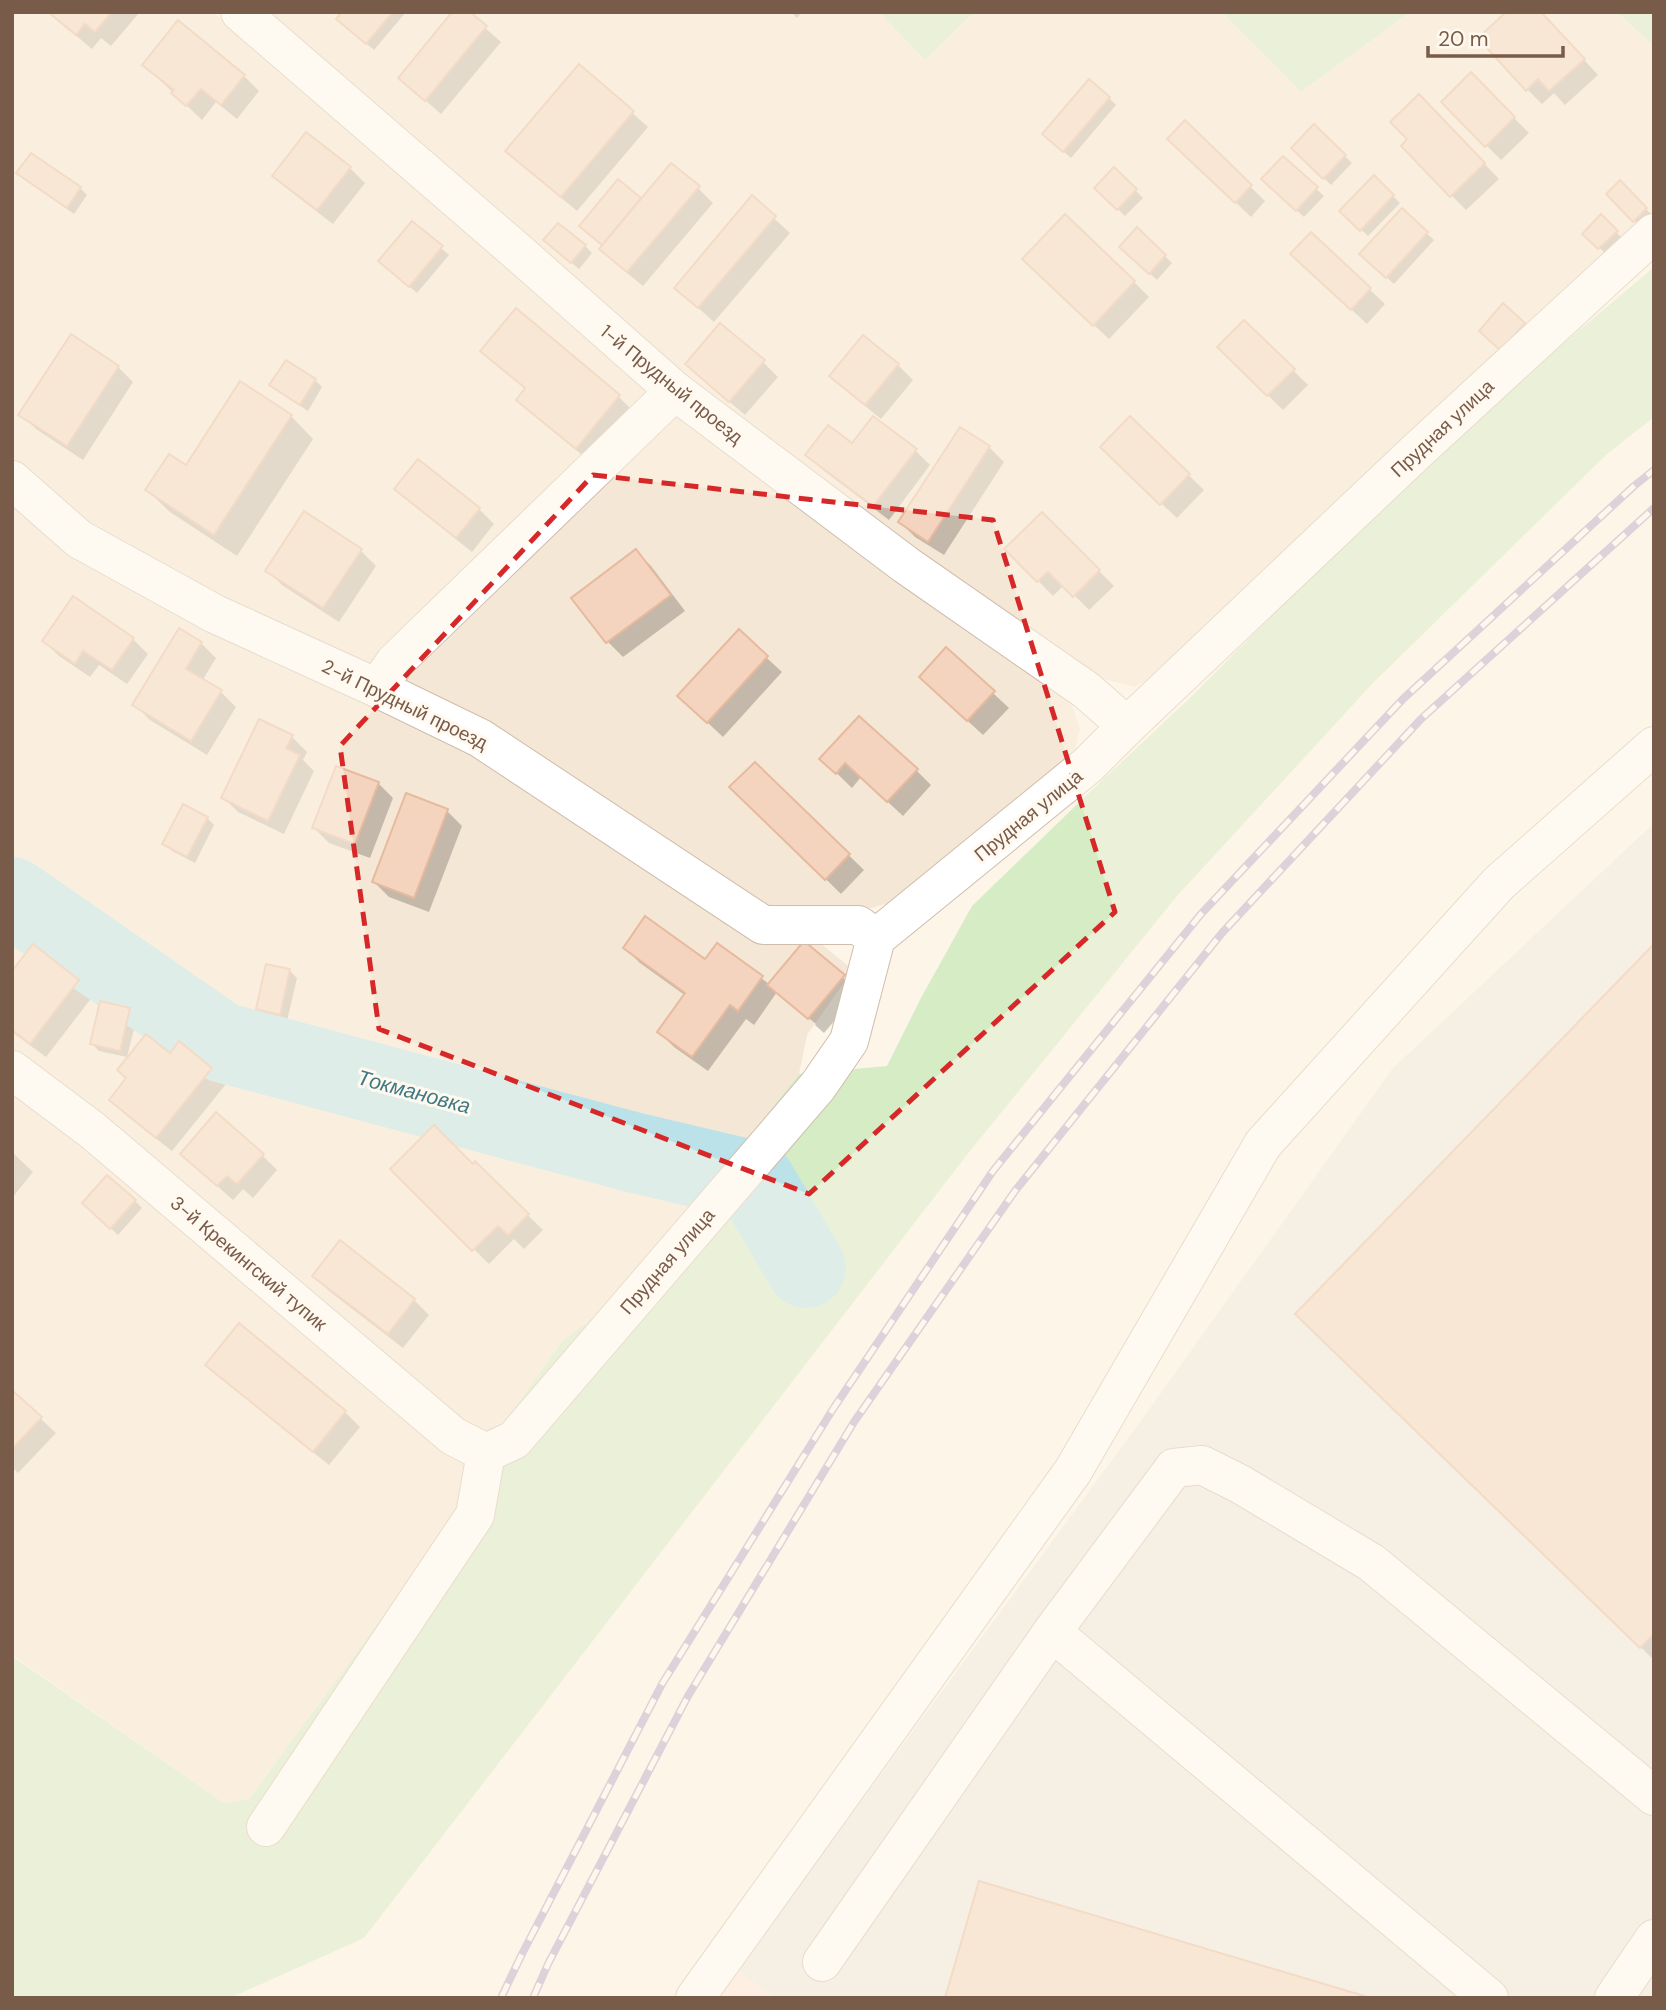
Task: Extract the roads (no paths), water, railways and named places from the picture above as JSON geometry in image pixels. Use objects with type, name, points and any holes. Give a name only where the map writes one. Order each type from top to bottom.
[{"type":"street","name":"1-й Прудный проезд","points":[[240,12],[675,391],[906,565],[1086,690],[1127,726]]},
{"type":"street","name":"Прудная улица","points":[[486,1453],[514,1440],[818,1086],[849,1041],[876,938],[1088,765],[1416,452],[1654,233]]},
{"type":"street","points":[[377,688],[395,662],[675,391]]},
{"type":"street","name":"2-й Прудный проезд","points":[[12,481],[79,539],[215,614],[480,738],[763,925],[858,925],[876,938]]},
{"type":"street","points":[[695,1998],[1073,1471],[1263,1144],[1499,883],[1654,746]]},
{"type":"street","name":"3-й Крекингский тупик","points":[[12,1070],[92,1130],[453,1436],[486,1453]]},
{"type":"street","points":[[266,1827],[475,1515],[486,1453]]},
{"type":"street","points":[[822,1962],[1052,1632],[1174,1468],[1202,1465],[1240,1484],[1372,1563],[1654,1796]]},
{"type":"street","points":[[1052,1632],[1489,1998]]},
{"type":"street","points":[[1615,1998],[1654,1939]]},
{"type":"waterway","name":"Токмановка","points":[[12,897],[221,1042],[632,1152],[755,1181],[806,1268]]},
{"type":"railway","points":[[501,1998],[662,1684],[833,1409],[993,1171],[1201,914],[1403,699],[1654,470]]},
{"type":"railway","points":[[533,1998],[548,1964],[688,1696],[854,1422],[1015,1191],[1222,933],[1421,719],[1654,508]]}]
